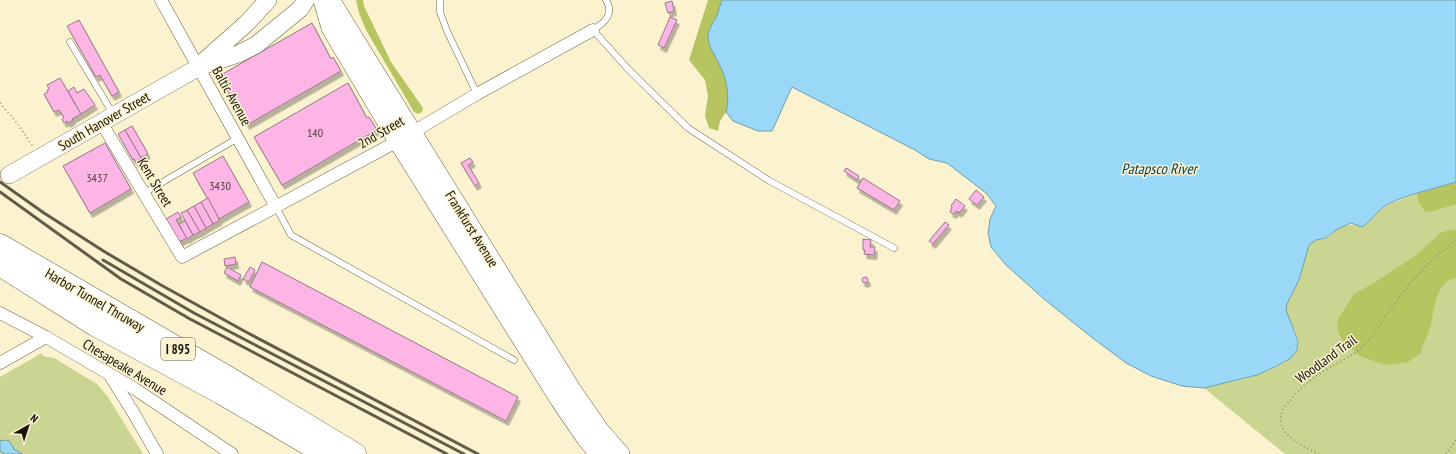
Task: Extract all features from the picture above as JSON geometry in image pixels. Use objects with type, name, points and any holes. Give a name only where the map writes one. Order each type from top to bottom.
[{"type":"highway","name":"Harbor Tunnel Thruway","points":[[0,245],[229,378],[355,454]]},
{"type":"highway","name":"Harbor Tunnel Thruway","points":[[0,265],[95,325],[221,393],[325,454]]},
{"type":"highway","points":[[0,277],[54,306],[95,325]]},
{"type":"main road","name":"South Hanover Street","points":[[199,67],[244,26],[268,0]]},
{"type":"main road","name":"South Hanover Street","points":[[9,175],[199,67],[238,54],[256,45],[300,9],[306,0]]},
{"type":"main road","name":"Frankfurst Avenue","points":[[323,0],[331,28],[405,136],[572,392],[599,430],[620,454]]},
{"type":"main road","name":"Frankfurst Avenue","points":[[330,0],[405,136],[560,400],[599,454]]},
{"type":"main road","points":[[244,26],[256,45]]},
{"type":"street","name":"Baltic Avenue","points":[[161,0],[276,207]]},
{"type":"street","name":"2nd Street","points":[[182,258],[405,136],[477,94],[593,30]]},
{"type":"street","name":"Kent Street","points":[[108,119],[144,193],[182,258]]},
{"type":"street","name":"Chesapeake Avenue","points":[[0,313],[46,337],[135,389],[232,454]]},
{"type":"street","points":[[0,363],[46,337]]},
{"type":"street","points":[[109,375],[133,412],[157,454]]},
{"type":"lane","points":[[440,0],[440,12],[447,31],[477,94]]},
{"type":"lane","points":[[606,0],[609,11],[608,17],[603,23],[593,30],[628,69],[688,128],[768,180],[894,248]]},
{"type":"lane","points":[[70,42],[108,119]]},
{"type":"lane","points":[[144,193],[238,138]]},
{"type":"lane","points":[[276,207],[291,235],[514,360]]},
{"type":"path","points":[[0,104],[17,123],[32,145]]},
{"type":"path","name":"Woodland Trail","points":[[1319,454],[1299,444],[1286,434],[1281,425],[1281,415],[1286,405],[1306,384],[1356,351],[1375,331],[1396,301],[1422,271],[1456,241]]},
{"type":"path","points":[[1446,454],[1456,440]]},
{"type":"green space","points":[[356,0],[363,0],[364,6],[391,62],[423,108],[422,112],[418,114],[414,112],[366,30],[359,13]]},
{"type":"green space","points":[[708,0],[722,0],[717,16],[709,29],[713,52],[721,67],[727,86],[728,104],[726,112],[720,121],[718,131],[709,128],[705,116],[708,96],[705,80],[689,60]]},
{"type":"green space","points":[[1456,182],[1456,454],[1285,454],[1204,388],[1240,380],[1266,371],[1288,360],[1296,352],[1298,347],[1297,336],[1287,314],[1286,306],[1300,277],[1304,259],[1311,243],[1327,238],[1336,230],[1344,226],[1368,223],[1376,213],[1387,205],[1418,193]]},
{"type":"green space","points":[[1456,182],[1456,204],[1430,212],[1425,211],[1420,205],[1418,201],[1418,193]]},
{"type":"green space","points":[[1456,230],[1456,278],[1445,284],[1438,294],[1428,334],[1421,353],[1408,362],[1389,365],[1358,355],[1341,338],[1337,328],[1338,319],[1354,294],[1414,257],[1440,233]]},
{"type":"green space","points":[[42,353],[43,356],[54,358],[97,384],[108,397],[143,454],[0,454],[0,377]]},
{"type":"water","name":"Patapsco River","points":[[722,0],[1456,0],[1456,182],[1396,200],[1384,206],[1369,222],[1362,227],[1351,223],[1336,230],[1326,238],[1316,240],[1309,245],[1299,280],[1287,304],[1286,310],[1298,341],[1297,350],[1291,358],[1257,375],[1204,388],[1182,386],[1151,376],[1126,363],[1044,299],[1006,265],[991,247],[988,233],[990,219],[996,206],[986,193],[947,163],[929,159],[915,150],[792,87],[772,131],[758,131],[733,121],[726,112],[728,95],[727,89],[720,66],[711,49],[708,38],[709,31]]},
{"type":"water","points":[[6,440],[10,442],[14,449],[22,454],[5,454],[0,451],[0,441]]},
{"type":"building","points":[[672,1],[674,11],[668,13],[665,3]]},
{"type":"building","points":[[670,17],[677,20],[664,48],[658,45]]},
{"type":"building","points":[[79,20],[119,92],[112,96],[100,75],[96,77],[67,26]]},
{"type":"building","points":[[312,23],[331,59],[333,57],[341,71],[247,125],[219,76]]},
{"type":"building","points":[[60,78],[81,114],[68,123],[67,121],[64,123],[62,119],[64,117],[59,110],[54,112],[44,94],[48,92],[47,90],[49,89],[47,85]]},
{"type":"building","points":[[348,83],[367,118],[369,117],[377,130],[282,185],[254,137]]},
{"type":"building","points":[[74,87],[77,93],[84,89],[95,105],[81,114],[68,91]]},
{"type":"building","points":[[132,126],[147,152],[147,155],[141,158],[125,130]]},
{"type":"building","points":[[125,130],[141,158],[136,162],[134,159],[133,160],[118,134]]},
{"type":"building","points":[[105,143],[131,189],[90,213],[63,166]]},
{"type":"building","points":[[223,156],[249,202],[219,219],[193,173]]},
{"type":"building","points":[[470,158],[473,162],[468,165],[479,183],[475,186],[461,163]]},
{"type":"building","points":[[846,168],[859,176],[857,180],[844,171]]},
{"type":"building","points":[[863,178],[900,201],[894,210],[857,188]]},
{"type":"building","points":[[976,190],[984,197],[977,205],[969,199]]},
{"type":"building","points":[[208,198],[219,219],[219,221],[213,224],[201,202]]},
{"type":"building","points":[[956,199],[965,206],[959,213],[957,211],[953,214],[950,212],[951,206]]},
{"type":"building","points":[[201,202],[213,224],[206,228],[194,206]]},
{"type":"building","points":[[194,206],[206,228],[200,232],[187,210]]},
{"type":"building","points":[[187,210],[200,232],[193,235],[181,213]]},
{"type":"building","points":[[178,212],[181,217],[176,220],[187,238],[179,242],[166,219]]},
{"type":"building","points":[[185,221],[193,235],[187,239],[179,224]]},
{"type":"building","points":[[945,222],[949,225],[933,244],[929,241]]},
{"type":"building","points":[[863,239],[871,240],[870,247],[875,247],[874,255],[864,254],[865,250],[863,250]]},
{"type":"building","points":[[235,257],[236,264],[225,266],[224,259]]},
{"type":"building","points":[[262,262],[518,397],[506,421],[250,287]]},
{"type":"building","points":[[227,267],[241,275],[238,281],[224,273]]},
{"type":"building","points":[[250,267],[255,270],[249,282],[243,279]]},
{"type":"building","points":[[865,277],[868,280],[865,283],[862,280]]},
{"type":"railway","points":[[0,182],[44,213],[105,252],[161,285],[246,332],[478,454]]},
{"type":"railway","points":[[0,192],[121,279],[190,319],[447,454]]},
{"type":"railway","points":[[103,260],[194,313],[464,454]]}]
